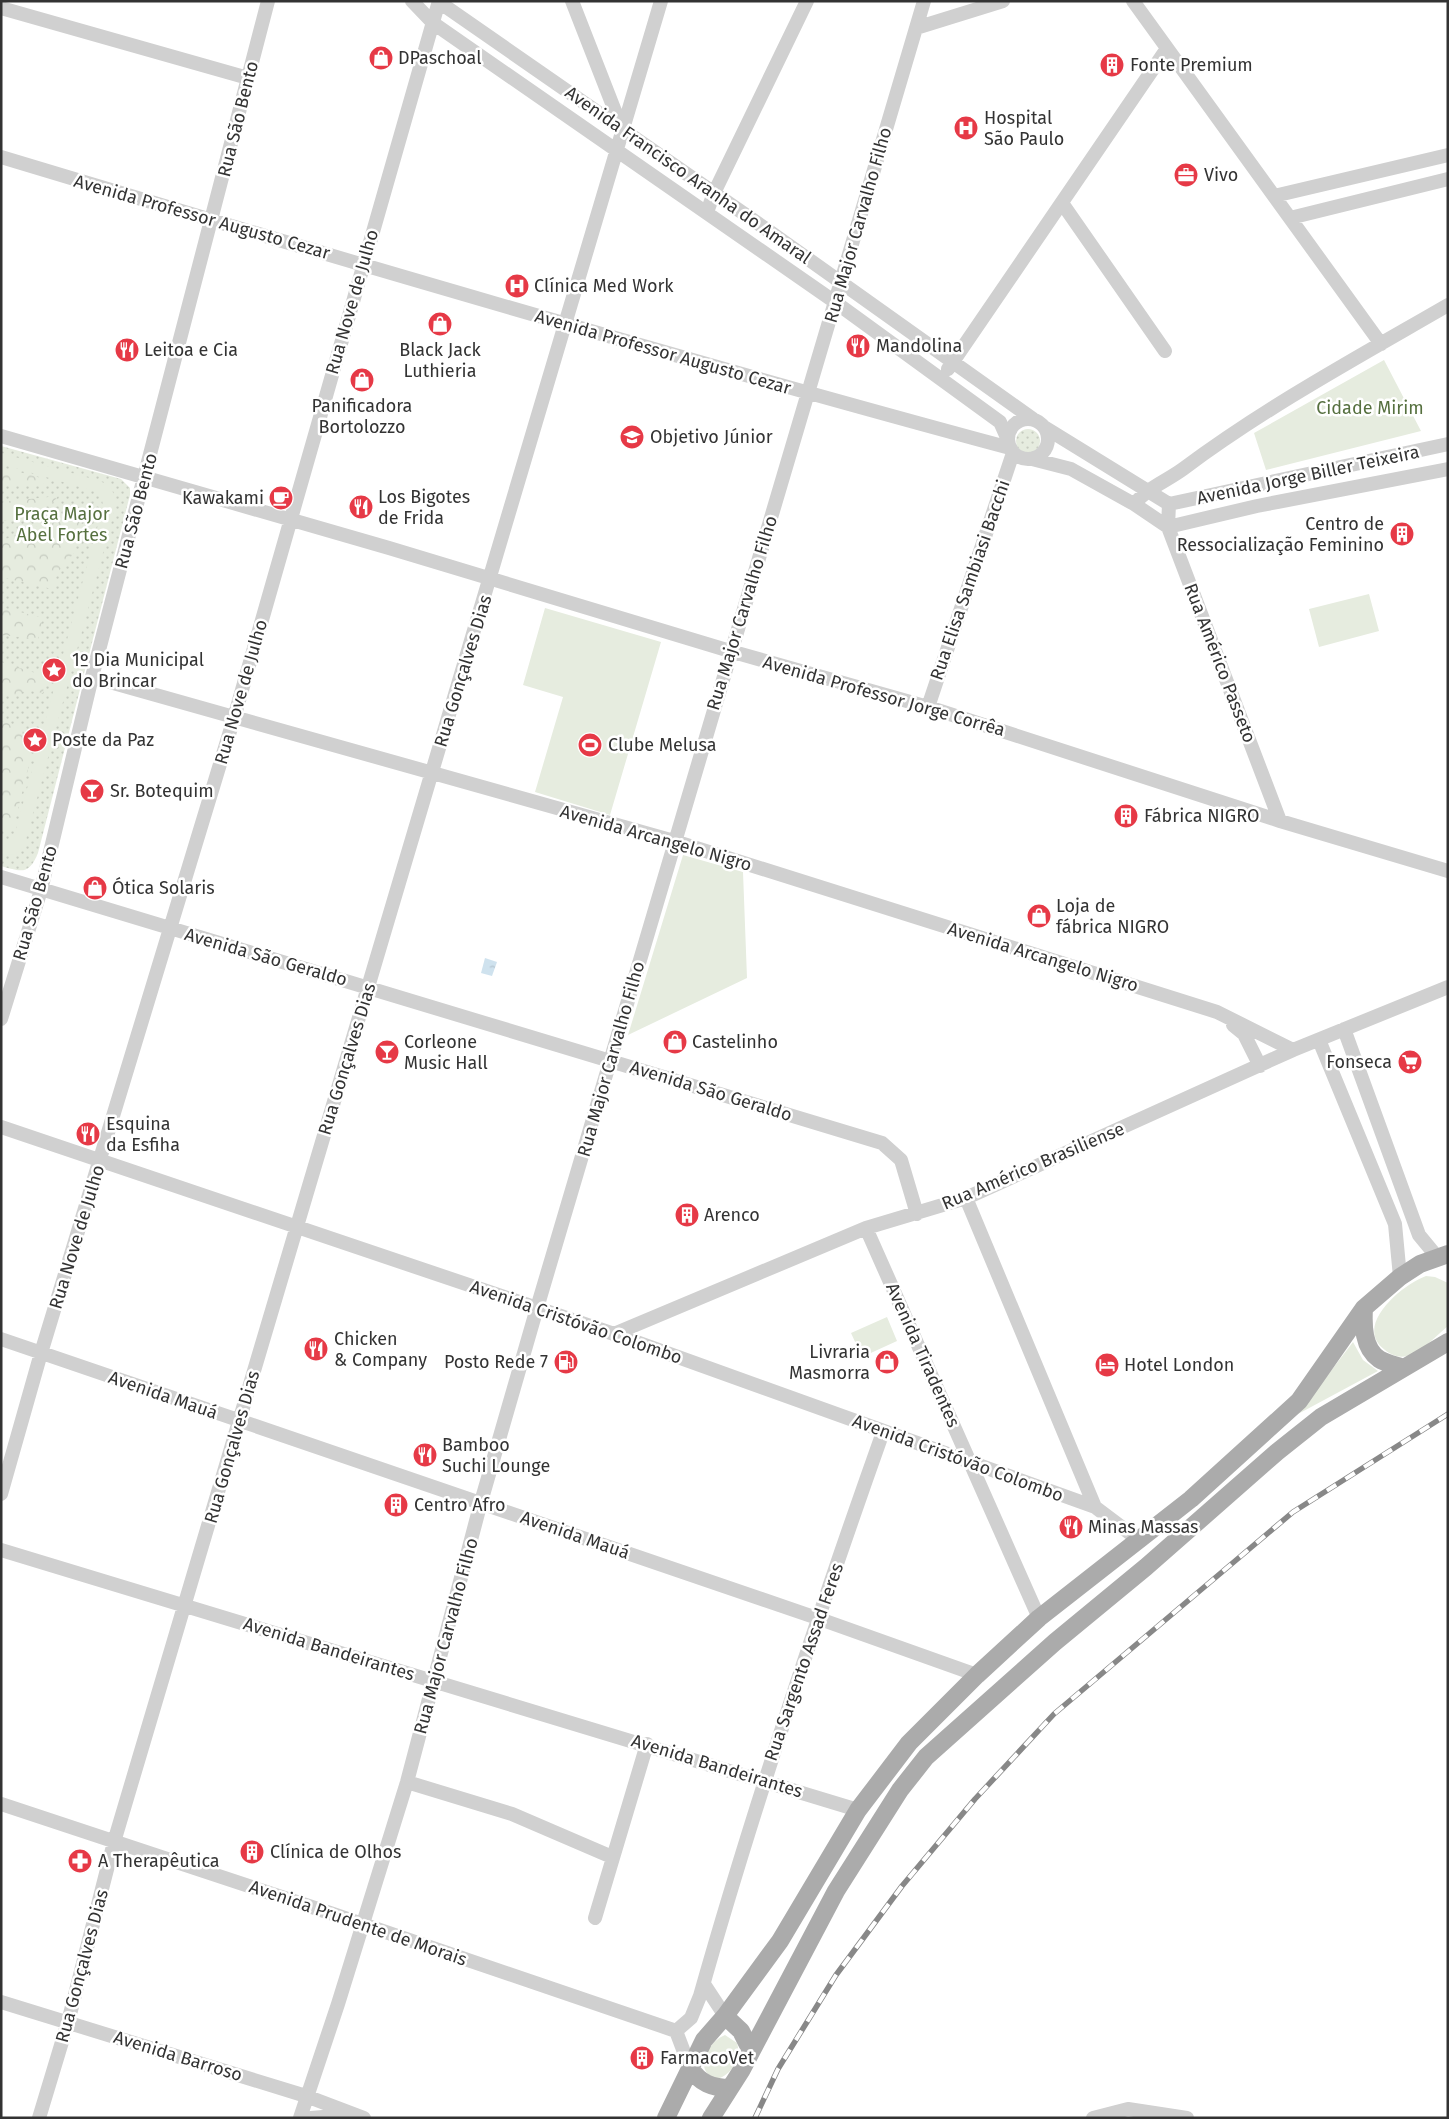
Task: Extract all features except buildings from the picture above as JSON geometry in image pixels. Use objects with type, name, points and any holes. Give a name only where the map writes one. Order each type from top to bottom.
[{"type":"main road","points":[[666,2118],[704,2040],[725,2016],[780,1941],[858,1810],[909,1742],[977,1675],[1039,1618],[1140,1541],[1211,1481],[1299,1401],[1364,1308],[1400,1277],[1420,1264],[1445,1259]]},
{"type":"main road","points":[[1364,1308],[1363,1331],[1370,1348],[1379,1359],[1401,1367]]},
{"type":"main road","points":[[711,2118],[751,2051],[839,1887],[895,1796],[926,1757],[1054,1642],[1146,1567],[1277,1452],[1321,1417],[1401,1367],[1448,1342]]},
{"type":"main road","points":[[725,2016],[741,2031],[751,2051]]},
{"type":"main road","points":[[690,2068],[701,2082],[718,2088],[730,2088]]},
{"type":"street","name":"Rua São Bento","points":[[1,1019],[41,890],[92,678],[268,1]]},
{"type":"street","name":"Avenida Francisco Aranha do Amaral","points":[[412,1],[433,23],[616,148],[835,302],[1000,422],[1010,447]]},
{"type":"street","points":[[572,1],[622,129]]},
{"type":"street","name":"Rua Gonçalves Dias","points":[[39,2118],[68,2022],[114,1842],[186,1606],[296,1228],[661,1]]},
{"type":"street","points":[[707,212],[714,193],[807,1]]},
{"type":"street","name":"Rua Major Carvalho Filho","points":[[300,2118],[338,2004],[361,1924],[407,1782],[481,1502],[537,1308],[924,1]]},
{"type":"street","points":[[916,28],[1003,1]]},
{"type":"street","points":[[1132,1],[1381,344]]},
{"type":"street","name":"Avenida Francisco Aranha do Amaral","points":[[439,2],[766,229],[1039,423],[1169,504]]},
{"type":"street","name":"Rua Nove de Julho","points":[[1,1494],[234,718],[439,2]]},
{"type":"street","points":[[1,8],[248,78]]},
{"type":"street","points":[[941,379],[1166,50]]},
{"type":"street","points":[[1274,196],[1448,155]]},
{"type":"street","name":"Avenida Professor Augusto Cezar","points":[[1,157],[809,394],[1010,447]]},
{"type":"street","points":[[1290,218],[1448,179]]},
{"type":"street","points":[[1062,203],[1165,351]]},
{"type":"street","points":[[755,246],[766,229]]},
{"type":"street","points":[[1134,504],[1146,490],[1169,479],[1229,435],[1448,305]]},
{"type":"street","points":[[1032,459],[1038,457],[1047,446],[1048,440],[1039,423],[1016,423],[1011,428],[1010,447],[1022,458],[1071,469],[1134,504],[1168,527]]},
{"type":"street","name":"Avenida Professor Jorge Corrêa","points":[[1,436],[291,519],[730,651],[928,707],[1280,821],[1448,871]]},
{"type":"street","name":"Avenida Jorge Biller Teixeira","points":[[1169,504],[1432,449],[1448,444]]},
{"type":"street","name":"Rua Elisa Sambiasi Bacchi","points":[[928,707],[1010,447]]},
{"type":"street","points":[[1432,449],[1441,471]]},
{"type":"street","name":"Avenida Jorge Biller Teixeira","points":[[1168,527],[1257,506],[1441,471]]},
{"type":"street","name":"Rua Américo Passeto","points":[[1169,504],[1168,527],[1280,821]]},
{"type":"street","name":"Avenida Arcangelo Nigro","points":[[92,678],[674,841],[1217,1012],[1293,1050]]},
{"type":"street","name":"Avenida São Geraldo","points":[[1,877],[882,1143],[901,1160],[917,1214]]},
{"type":"street","name":"Rua Américo Brasiliense","points":[[614,1334],[866,1228],[966,1198],[1293,1050],[1448,987]]},
{"type":"street","name":"Avenida Arcangelo Nigro","points":[[1217,1012],[1244,1034],[1260,1066]]},
{"type":"street","points":[[1344,1029],[1419,1235],[1445,1259]]},
{"type":"street","points":[[1319,1040],[1395,1224],[1400,1277]]},
{"type":"street","name":"Avenida Cristóvão Colombo","points":[[1,1127],[614,1334],[1095,1507],[1140,1541]]},
{"type":"street","points":[[1363,1146],[1383,1138]]},
{"type":"street","points":[[966,1198],[1095,1507]]},
{"type":"street","name":"Avenida Tiradentes","points":[[866,1228],[1039,1618]]},
{"type":"street","name":"Avenida Mauá","points":[[1,1339],[481,1502],[977,1675]]},
{"type":"street","name":"Rua Sargento Assad Feres","points":[[676,2031],[691,2018],[704,1984],[764,1780],[817,1618],[883,1432]]},
{"type":"street","name":"Avenida Bandeirantes","points":[[1,1550],[647,1744],[858,1810]]},
{"type":"street","points":[[595,1918],[647,1744]]},
{"type":"street","points":[[407,1782],[512,1814],[612,1858]]},
{"type":"street","name":"Avenida Prudente de Morais","points":[[1,1804],[676,2031]]},
{"type":"street","points":[[704,1984],[725,2016]]},
{"type":"street","name":"Avenida Barroso","points":[[1,2002],[306,2096],[358,2116]]},
{"type":"street","points":[[676,2031],[690,2068]]},
{"type":"street","points":[[1092,2118],[1128,2109],[1187,2118]]},
{"type":"street","name":"Avenida Barroso","points":[[311,2118],[358,2116]]},
{"type":"green space","name":"Cidade Mirim","points":[[1384,360],[1421,431],[1266,470],[1254,433]]},
{"type":"green space","points":[[1028,429],[1033,430],[1039,436],[1039,446],[1033,452],[1028,453],[1023,452],[1017,446],[1016,441],[1017,436],[1023,430]]},
{"type":"green space","name":"Praça Major Abel Fortes","points":[[1,446],[121,479],[130,488],[130,495],[38,853],[31,865],[24,870],[14,870],[1,866]]},
{"type":"green space","points":[[1,453],[100,481],[110,486],[117,501],[24,847],[14,855],[1,854],[1,841],[8,841],[14,837],[103,506],[102,499],[94,491],[1,464]]},
{"type":"green space","points":[[1,467],[52,481],[37,486],[1,484]]},
{"type":"green space","points":[[58,496],[52,504],[1,522],[1,502]]},
{"type":"green space","points":[[69,513],[82,525],[74,553],[58,572],[52,589],[1,577],[1,541]]},
{"type":"green space","points":[[1369,594],[1379,631],[1319,647],[1309,609]]},
{"type":"green space","points":[[1,607],[43,618],[38,639],[1,635]]},
{"type":"green space","name":"Clube Melusa","points":[[545,608],[661,642],[610,815],[535,792],[563,697],[523,685]]},
{"type":"green space","points":[[1,662],[45,676],[43,693],[26,690],[16,696],[1,695]]},
{"type":"green space","points":[[1,721],[23,727],[22,741],[31,757],[13,829],[4,835],[1,820]]},
{"type":"green space","points":[[683,855],[743,872],[747,978],[628,1035]]},
{"type":"green space","points":[[1426,1276],[1435,1277],[1448,1283],[1448,1326],[1413,1354],[1404,1357],[1392,1355],[1376,1340],[1374,1329],[1377,1318],[1394,1297],[1416,1280]]},
{"type":"green space","points":[[887,1317],[897,1341],[862,1357],[851,1333]]},
{"type":"green space","points":[[1353,1342],[1363,1360],[1378,1371],[1298,1414]]},
{"type":"green space","points":[[725,2035],[737,2043],[737,2060],[731,2070],[716,2079],[709,2075],[705,2069],[705,2056],[713,2044]]},
{"type":"water","points":[[485,958],[497,962],[492,976],[481,973]]},
{"type":"railway","points":[[755,2118],[778,2069],[836,1975],[902,1886],[975,1799],[1054,1714],[1293,1512],[1448,1414]]},
{"type":"place","name":"DPaschoal","points":[[381,58]]},
{"type":"place","name":"Fonte Premium","points":[[1112,65]]},
{"type":"place","name":"Hospital São Paulo","points":[[966,128]]},
{"type":"place","name":"Vivo","points":[[1186,175]]},
{"type":"place","name":"Clínica Med Work","points":[[517,286]]},
{"type":"place","name":"Black Jack Luthieria","points":[[440,324]]},
{"type":"place","name":"Mandolina","points":[[858,346]]},
{"type":"place","name":"Leitoa e Cia","points":[[127,350]]},
{"type":"place","name":"Panificadora Bortolozzo","points":[[362,380]]},
{"type":"place","name":"Objetivo Júnior","points":[[632,437]]},
{"type":"place","name":"Kawakami","points":[[281,498]]},
{"type":"place","name":"Los Bigotes de Frida","points":[[361,507]]},
{"type":"place","name":"Centro de Ressocialização Feminino","points":[[1402,534]]},
{"type":"place","name":"1º Dia Municipal do Brincar","points":[[54,670]]},
{"type":"place","name":"Poste da Paz","points":[[35,740]]},
{"type":"place","name":"Clube Melusa","points":[[590,745]]},
{"type":"place","name":"Sr. Botequim","points":[[92,791]]},
{"type":"place","name":"Fábrica NIGRO","points":[[1126,816]]},
{"type":"place","name":"Ótica Solaris","points":[[95,888]]},
{"type":"place","name":"Loja de fábrica NIGRO","points":[[1039,916]]},
{"type":"place","name":"Castelinho","points":[[675,1042]]},
{"type":"place","name":"Corleone Music Hall","points":[[387,1052]]},
{"type":"place","name":"Fonseca","points":[[1410,1062]]},
{"type":"place","name":"Esquina da Esfiha","points":[[88,1134]]},
{"type":"place","name":"Arenco","points":[[687,1215]]},
{"type":"place","name":"Chicken & Company","points":[[316,1349]]},
{"type":"place","name":"Posto Rede 7","points":[[566,1362]]},
{"type":"place","name":"Livraria Masmorra","points":[[887,1362]]},
{"type":"place","name":"Hotel London","points":[[1107,1365]]},
{"type":"place","name":"Bamboo Suchi Lounge","points":[[425,1455]]},
{"type":"place","name":"Centro Afro","points":[[396,1505]]},
{"type":"place","name":"Minas Massas","points":[[1071,1527]]},
{"type":"place","name":"Clínica de Olhos","points":[[252,1852]]},
{"type":"place","name":"A Therapêutica","points":[[80,1861]]},
{"type":"place","name":"FarmacoVet","points":[[642,2058]]}]
